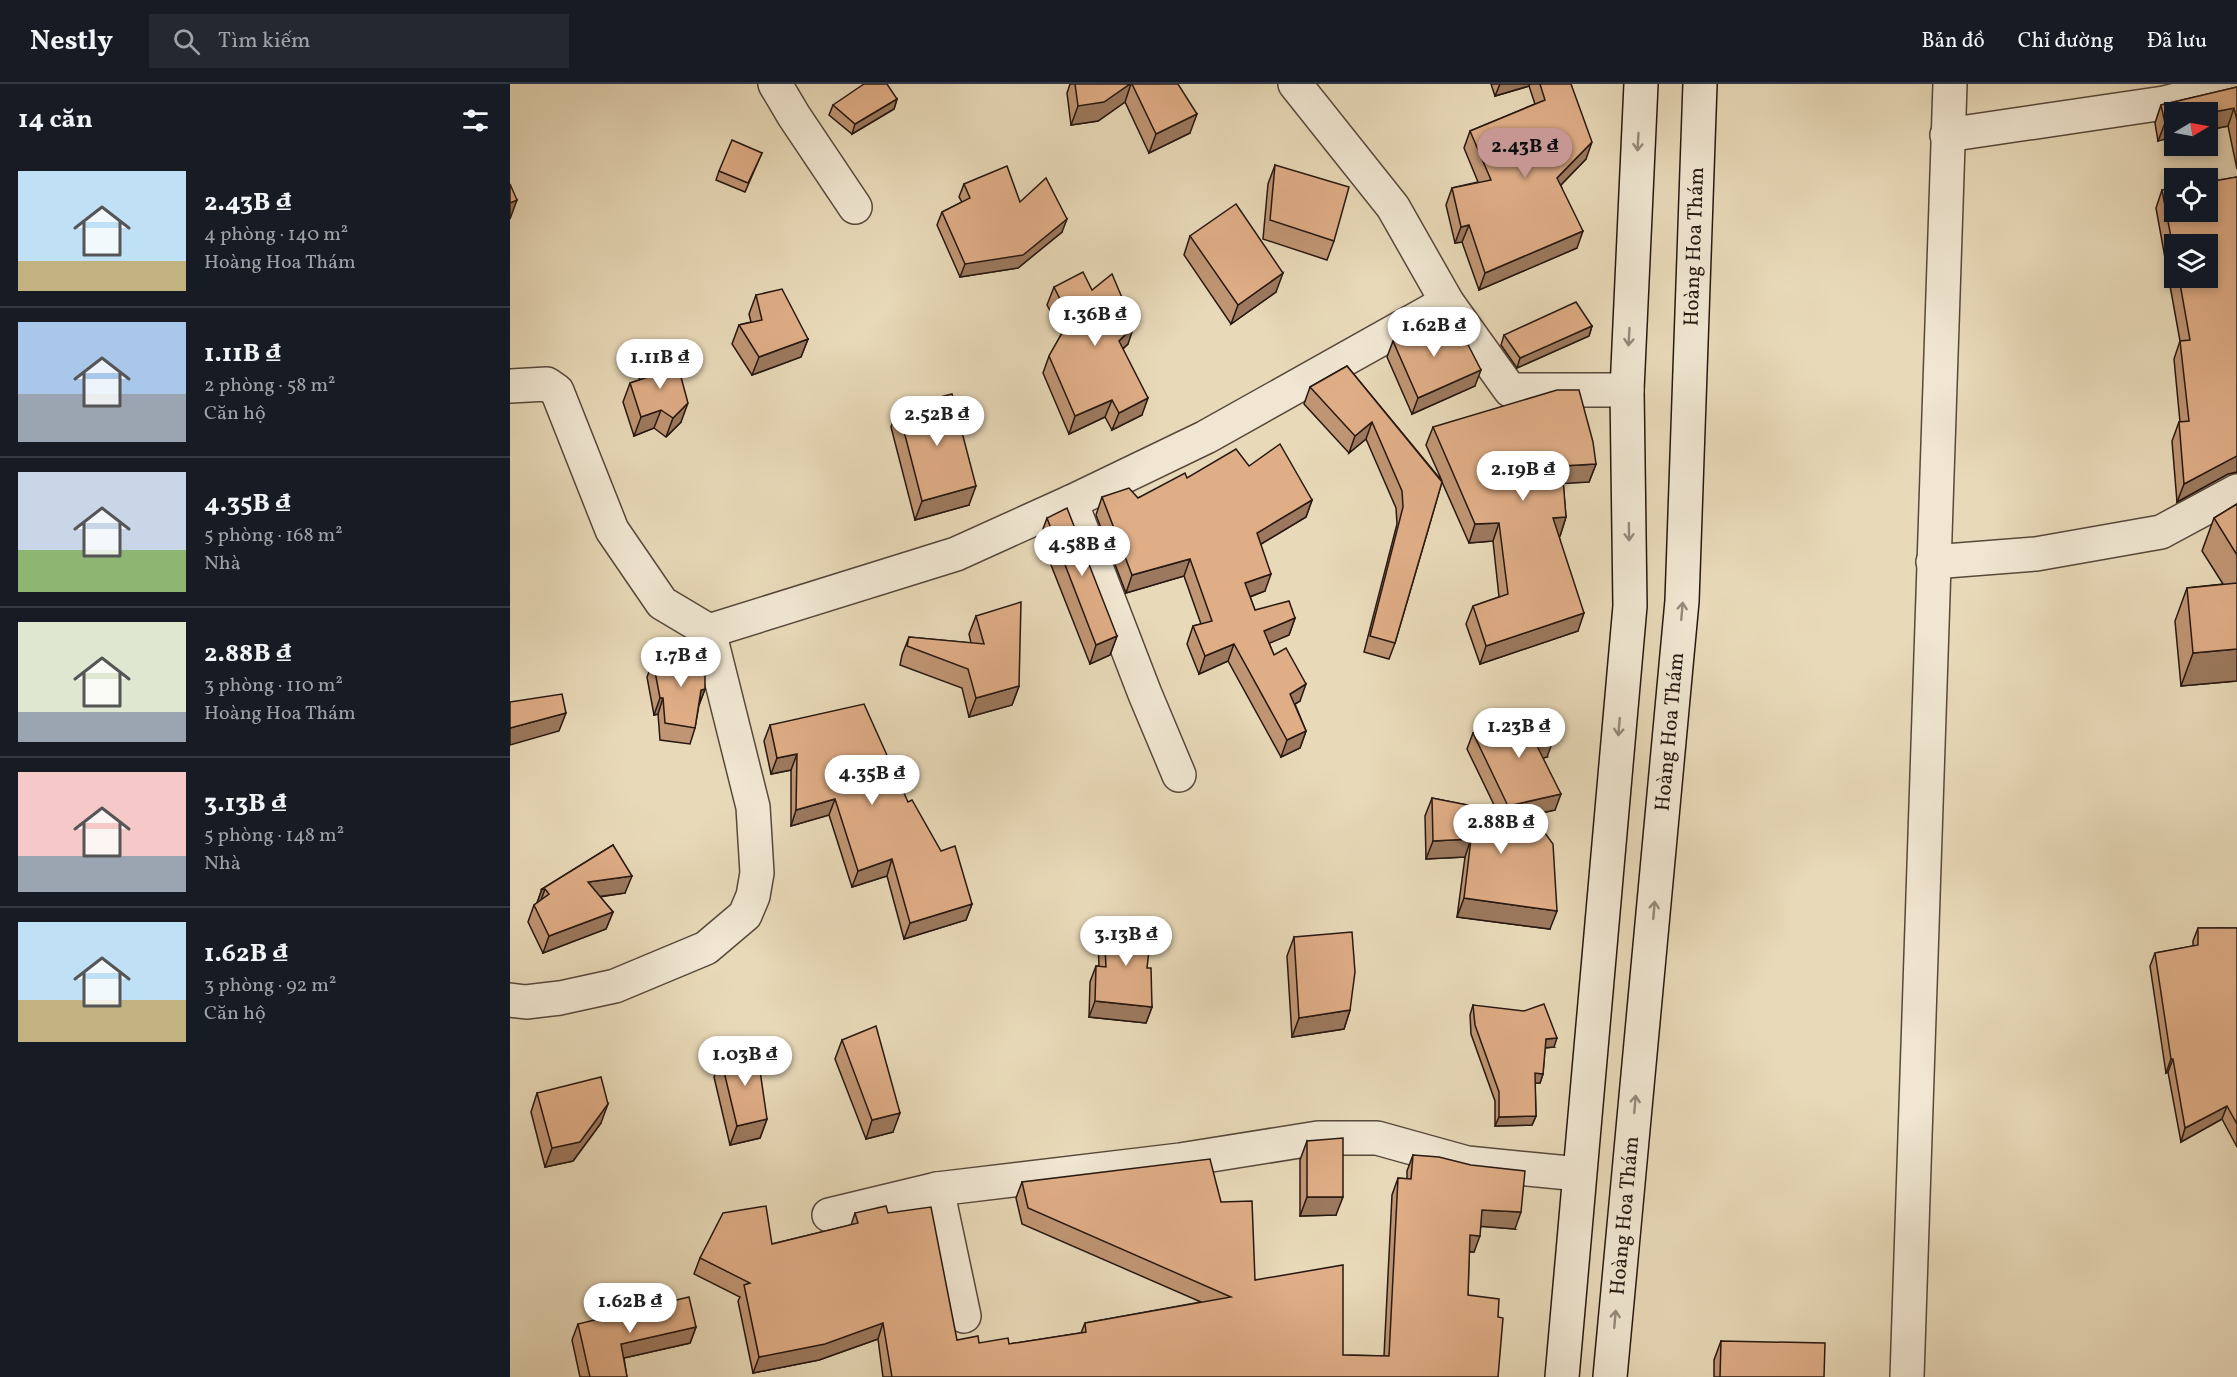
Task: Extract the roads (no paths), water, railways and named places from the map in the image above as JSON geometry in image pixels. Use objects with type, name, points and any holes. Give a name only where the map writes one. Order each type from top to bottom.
[{"type":"street","points":[[775,84],[855,207]]},
{"type":"street","points":[[1295,84],[1393,207],[1447,302],[1510,390],[1627,390]]},
{"type":"street","points":[[1562,1377],[1630,606],[1627,390],[1641,84]]},
{"type":"street","name":"Hoàng Hoa Thám","points":[[1610,1377],[1682,601],[1700,84]]},
{"type":"street","points":[[1906,1377],[1950,84]]},
{"type":"street","points":[[1947,135],[2164,103],[2237,85]]},
{"type":"street","points":[[709,631],[956,554],[1206,437],[1447,302]]},
{"type":"street","points":[[510,386],[547,384],[557,391],[612,530],[662,603],[709,631],[753,807],[757,873],[753,896],[745,915],[706,948],[615,986],[560,998],[526,1002],[510,1000]]},
{"type":"street","points":[[1933,562],[2036,554],[2161,532],[2237,491]]},
{"type":"street","points":[[1071,502],[1179,775]]},
{"type":"street","points":[[829,1215],[937,1189],[1180,1160],[1318,1138],[1377,1138],[1467,1163],[1579,1174]]},
{"type":"street","points":[[937,1189],[964,1316]]}]
